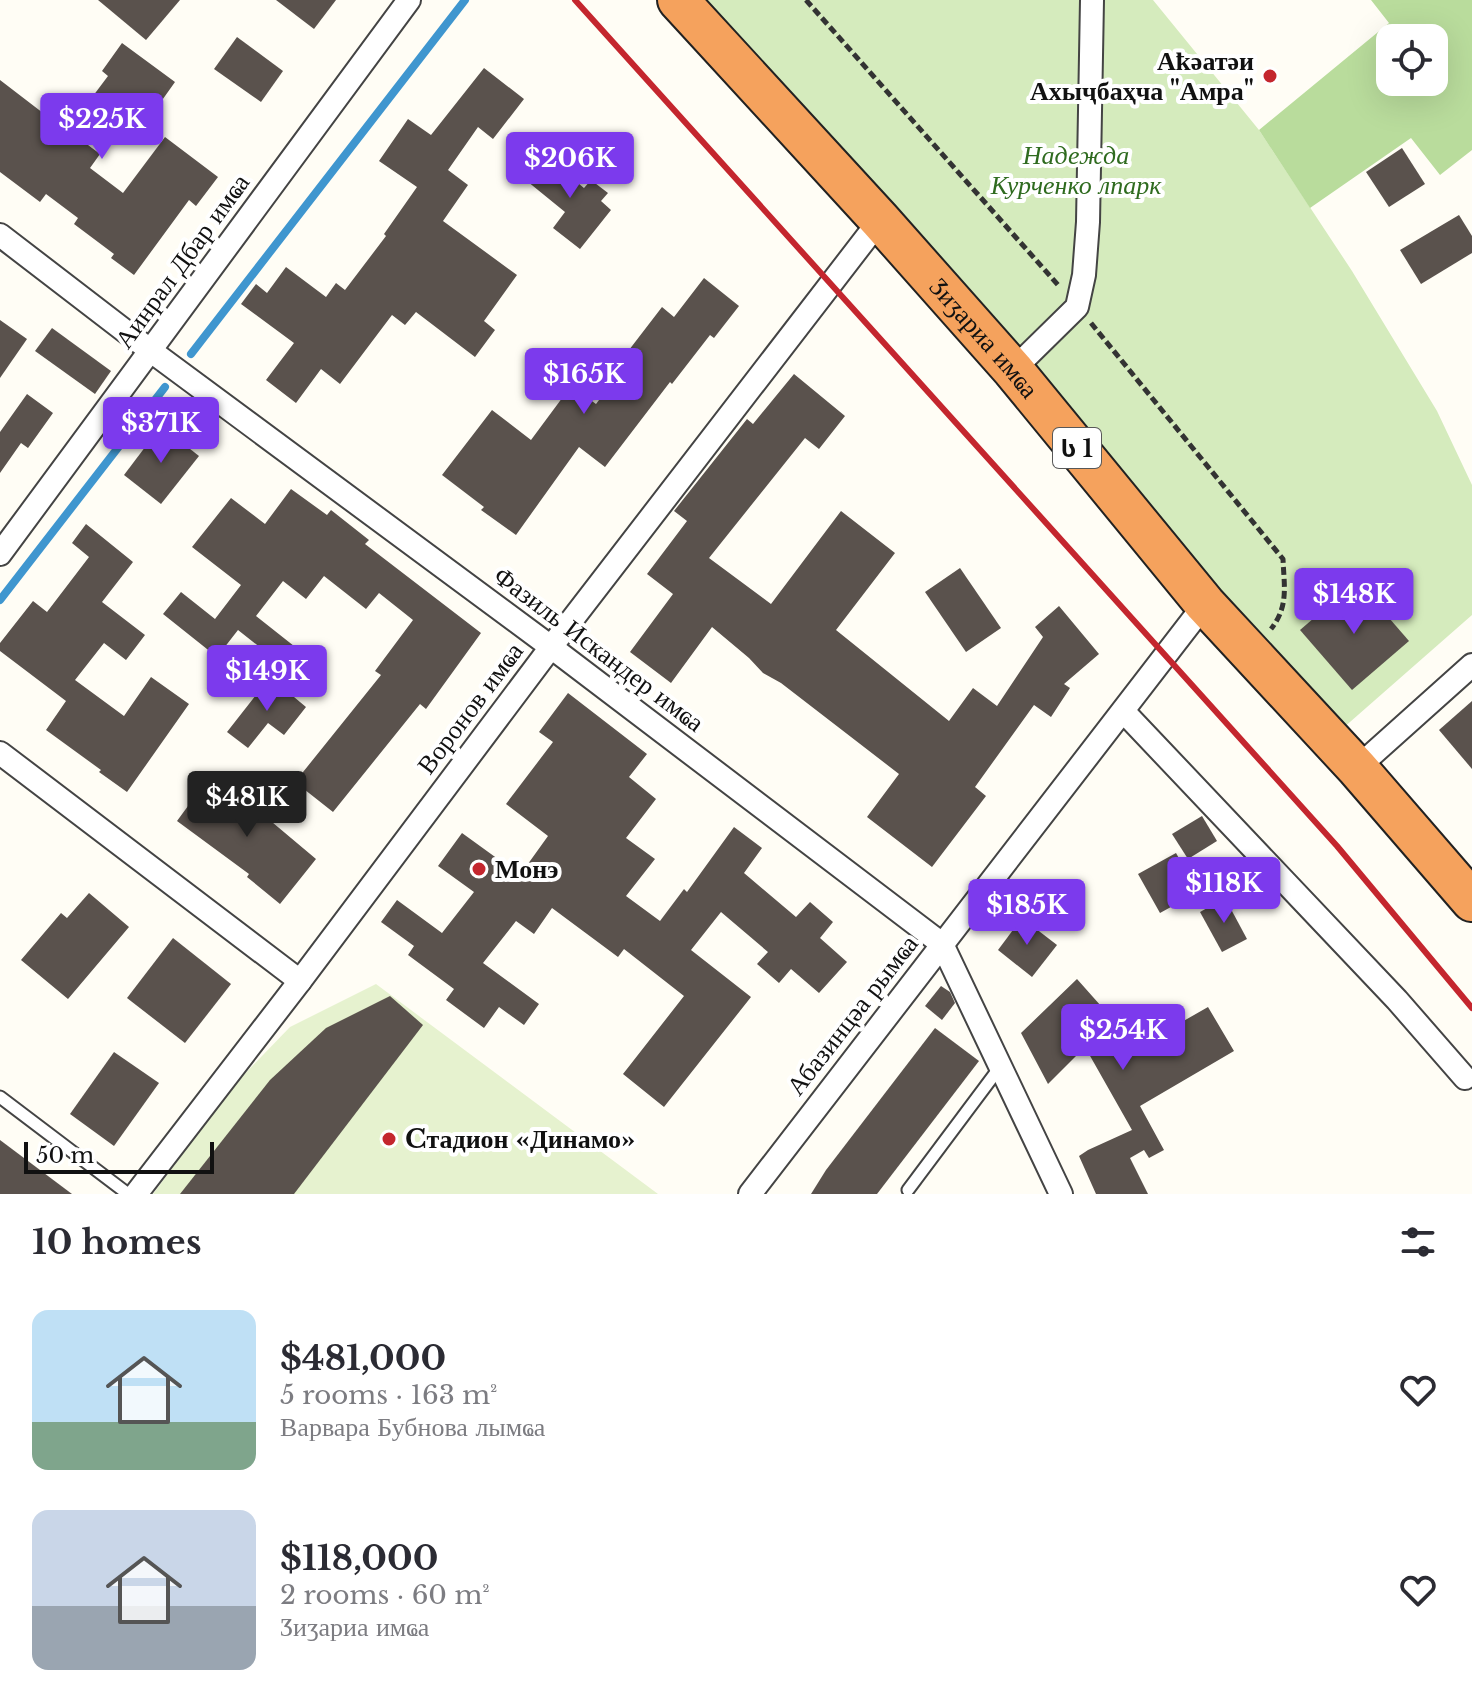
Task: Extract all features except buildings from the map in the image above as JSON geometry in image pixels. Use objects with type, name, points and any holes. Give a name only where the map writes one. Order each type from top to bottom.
[{"type":"highway","name":"Ӡиӡариа имҩа","points":[[678,0],[1013,370],[1205,604],[1357,768],[1472,901]]},
{"type":"street","name":"Аинрал Дбар имҩа","points":[[0,554],[409,0]]},
{"type":"street","points":[[1013,370],[1077,307],[1084,275],[1088,222],[1092,0]]},
{"type":"street","name":"Воронов имҩа","points":[[136,1194],[880,220]]},
{"type":"street","name":"Фазиль Искандер имҩа","points":[[0,235],[942,944],[1061,1194]]},
{"type":"street","name":"Абазинцәа рымҩа","points":[[750,1194],[1205,604]]},
{"type":"street","points":[[1357,768],[1472,665]]},
{"type":"street","points":[[1124,712],[1397,1000],[1465,1078]]},
{"type":"street","points":[[0,753],[300,981]]},
{"type":"lane","points":[[908,1190],[1000,1066]]},
{"type":"lane","points":[[0,1097],[128,1194]]},
{"type":"green space","name":"Надежда Курченко лпарк","points":[[703,0],[1153,0],[1259,130],[1352,271],[1437,411],[1472,485],[1472,615],[1342,729]]},
{"type":"green space","points":[[1371,0],[1472,0],[1472,150],[1440,175],[1411,138],[1310,208],[1259,130],[1376,34],[1376,96],[1448,96],[1448,24],[1388,24]]},
{"type":"green space","name":"Cтадион «Динамо»","points":[[376,984],[658,1194],[153,1194],[233,1086],[290,1027]]},
{"type":"waterway","points":[[191,354],[465,0]]},
{"type":"waterway","points":[[0,600],[165,387]]},
{"type":"railway","points":[[575,0],[1337,846],[1472,1008]]},
{"type":"place","name":"Аҟәатәи Ахыҷбаҳча \"Амра\"","points":[[1270,76]]},
{"type":"place","name":"Монэ","points":[[479,869]]},
{"type":"place","name":"Cтадион «Динамо»","points":[[389,1139]]}]
